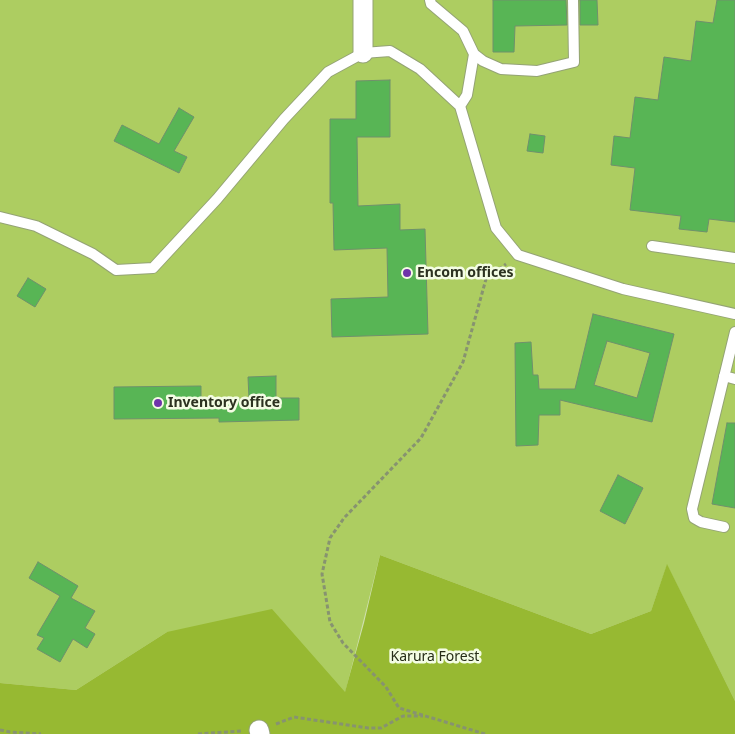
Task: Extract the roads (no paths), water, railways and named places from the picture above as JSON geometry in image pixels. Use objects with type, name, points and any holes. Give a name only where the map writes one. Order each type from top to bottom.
[{"type":"street","points":[[362,53],[363,0]]},
{"type":"lane","points":[[430,0],[431,4],[463,31],[474,54],[482,61],[501,69],[537,71],[574,62],[573,0]]},
{"type":"lane","points":[[0,217],[36,226],[93,254],[116,270],[153,268],[217,199],[284,119],[328,72],[362,53],[390,52],[420,69],[460,106],[496,228],[518,255],[622,289],[735,314]]},
{"type":"lane","points":[[460,106],[468,95],[474,54]]},
{"type":"lane","points":[[652,246],[735,258]]},
{"type":"lane","points":[[724,527],[701,522],[694,518],[692,509],[735,332]]},
{"type":"lane","points":[[724,376],[735,378]]},
{"type":"place","name":"Encom offices","points":[[407,273]]},
{"type":"place","name":"Inventory office","points":[[158,403]]},
{"type":"park label","name":"Karura Forest","points":[[435,657]]}]
